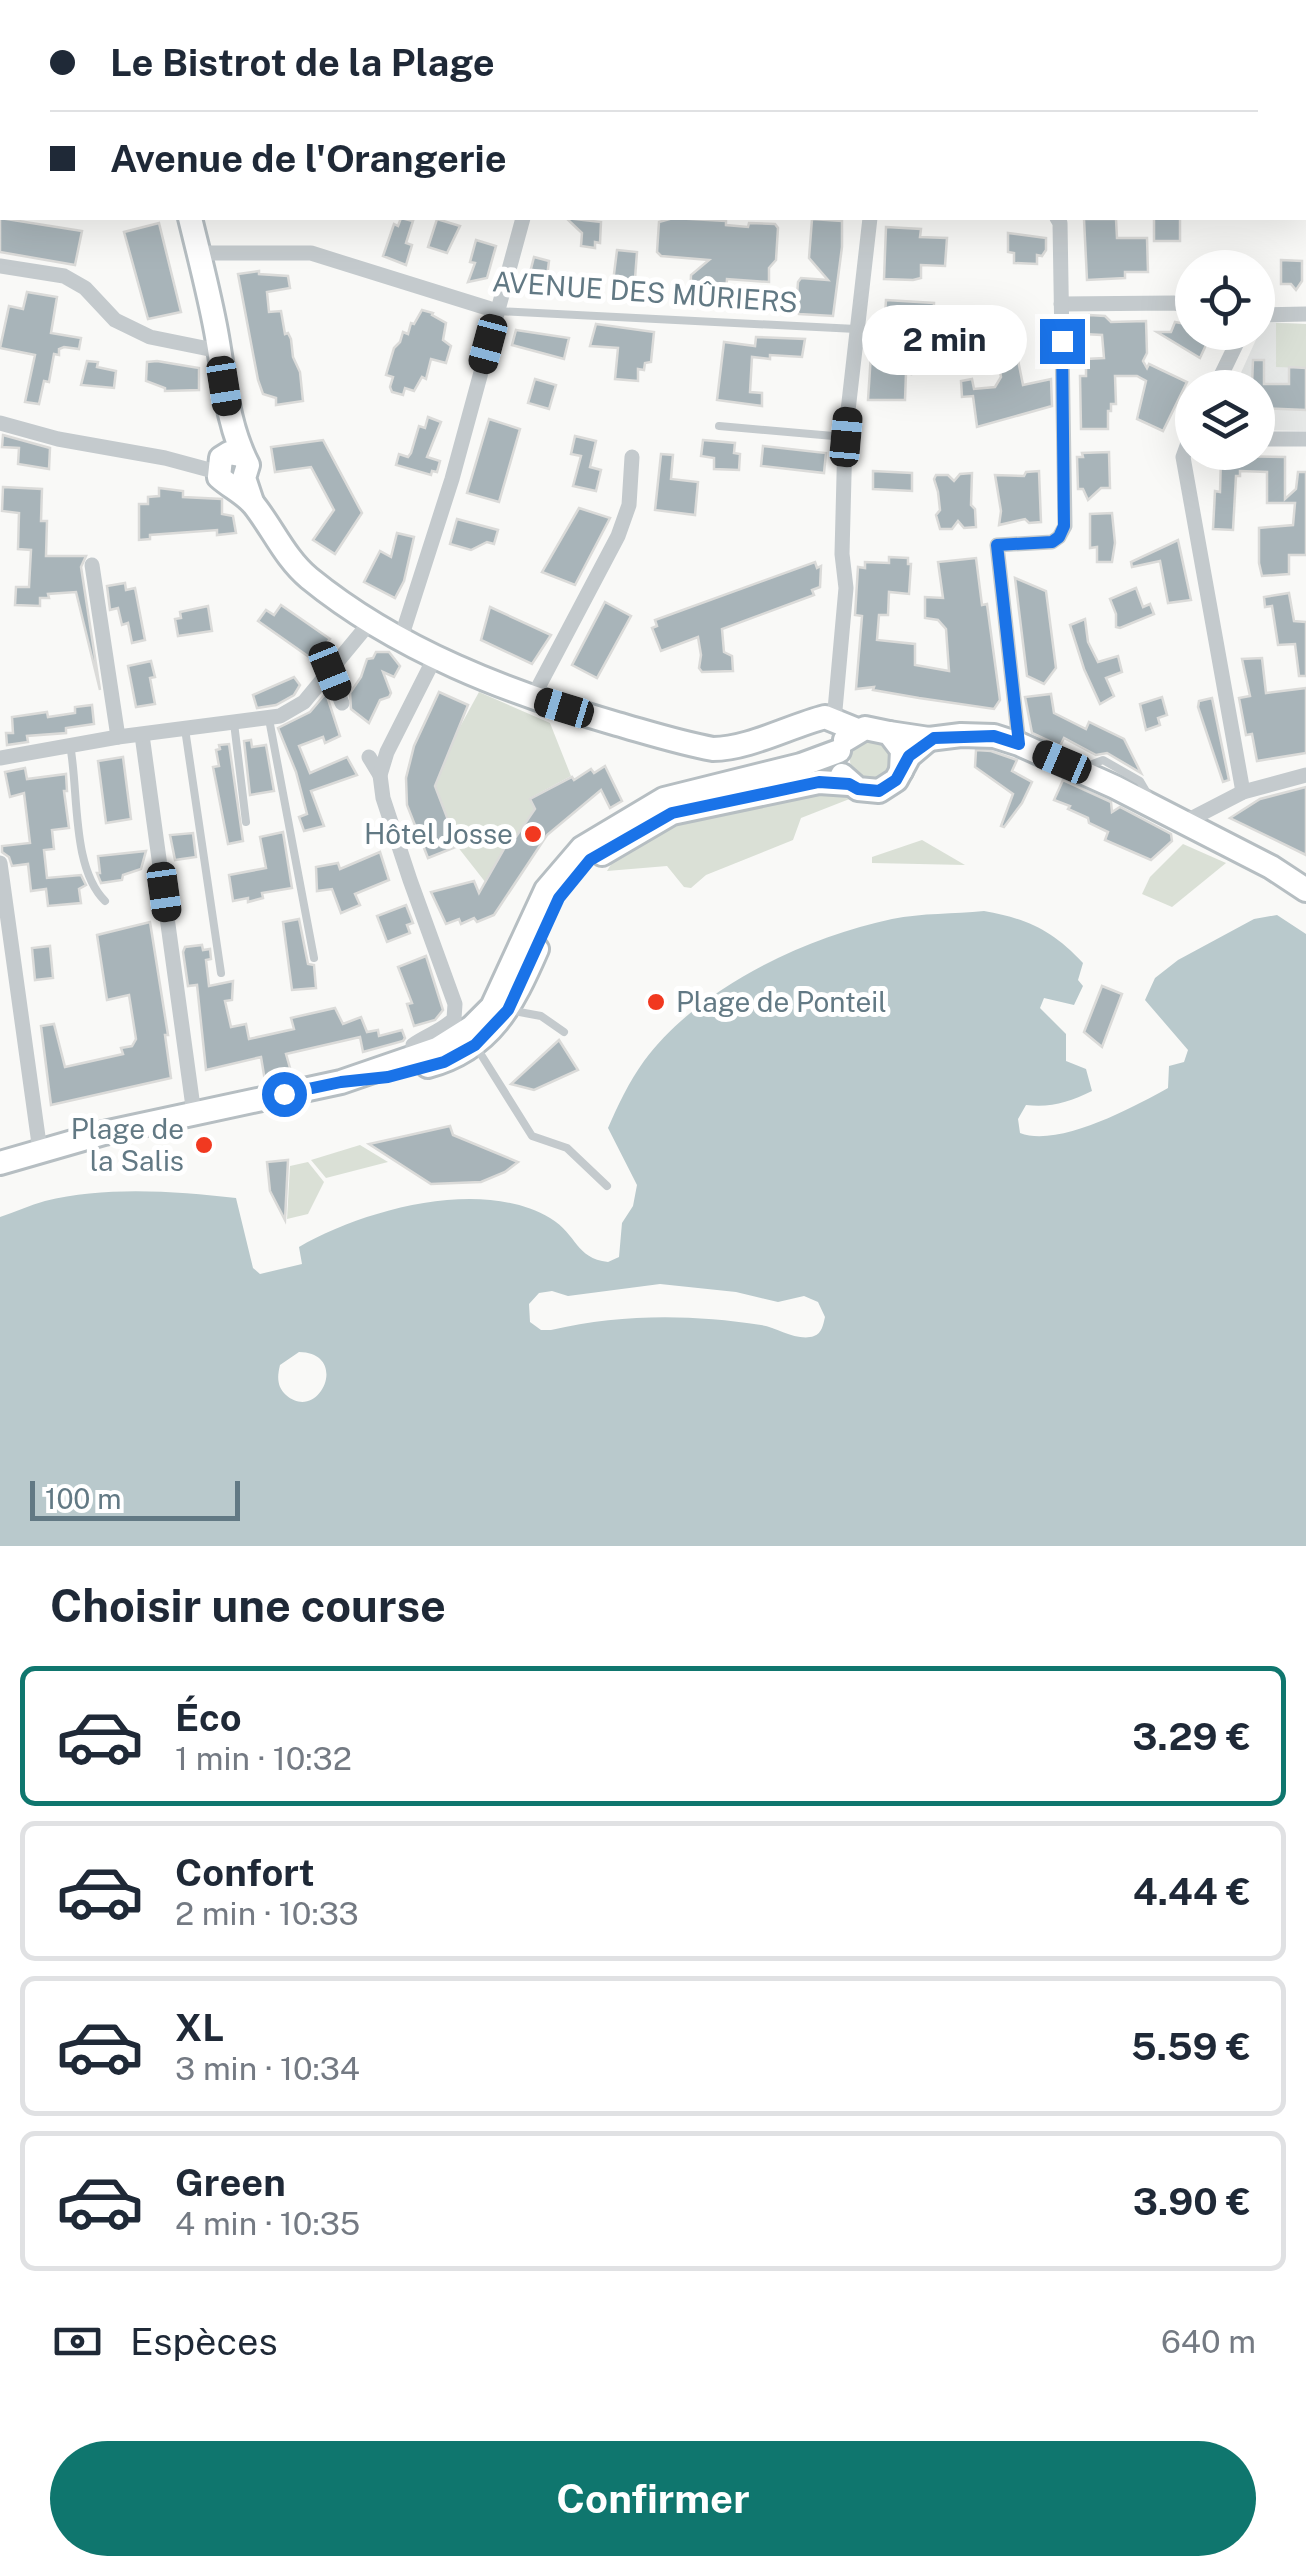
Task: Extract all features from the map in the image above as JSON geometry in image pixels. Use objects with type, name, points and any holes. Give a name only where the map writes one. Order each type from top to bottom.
[{"type":"street","points":[[191,220],[219,351],[230,422],[230,467],[279,545],[307,576],[435,657],[532,698],[712,749],[738,748],[800,722],[827,738]]},
{"type":"street","points":[[401,638],[452,478],[521,220]]},
{"type":"street","points":[[849,784],[827,738],[846,588],[842,554],[846,437],[870,220]]},
{"type":"street","points":[[1019,744],[997,545],[1052,542],[1064,526],[1058,220]]},
{"type":"street","name":"AVENUE DES MÛRIERS","points":[[199,253],[311,254],[497,311]]},
{"type":"street","points":[[0,266],[64,276],[84,288],[115,320],[150,337],[219,351]]},
{"type":"street","points":[[1061,304],[1175,304]]},
{"type":"street","points":[[1275,315],[1306,314]]},
{"type":"street","points":[[0,422],[58,440],[230,467]]},
{"type":"street","points":[[1275,438],[1306,439]]},
{"type":"street","points":[[532,698],[618,536],[629,505],[632,457]]},
{"type":"street","points":[[1185,470],[1244,792]]},
{"type":"street","points":[[92,565],[118,738]]},
{"type":"street","points":[[0,758],[280,716],[304,702],[371,620]]},
{"type":"street","points":[[380,775],[387,752],[435,657]]},
{"type":"street","points":[[330,671],[342,703]]},
{"type":"street","points":[[633,827],[664,799],[801,764],[827,738],[856,730],[873,727],[928,740],[994,736],[1080,770],[1271,866],[1306,890]]},
{"type":"street","points":[[890,733],[902,750],[901,771]]},
{"type":"street","points":[[142,734],[194,1114]]},
{"type":"street","points":[[0,1162],[194,1114],[341,1082],[388,1077],[444,1062],[508,1010],[546,890],[571,873],[582,848],[672,813],[819,782],[879,791],[888,787],[909,756],[928,740]]},
{"type":"street","points":[[370,757],[380,775],[383,798],[404,864],[455,1004],[454,1019],[444,1029],[413,1045],[414,1056]]},
{"type":"street","points":[[1183,823],[1244,792],[1306,775]]},
{"type":"street","points":[[0,863],[40,1152]]},
{"type":"street","points":[[341,1082],[467,1040],[521,967]]},
{"type":"lane","name":"AVENUE DES MÛRIERS","points":[[497,311],[856,330]]},
{"type":"lane","points":[[719,426],[846,437]]},
{"type":"lane","points":[[270,718],[314,958]]},
{"type":"lane","points":[[234,723],[246,822]]},
{"type":"lane","points":[[185,729],[222,973]]},
{"type":"lane","points":[[70,745],[83,852],[93,889],[105,901]]},
{"type":"lane","points":[[508,1010],[542,1016],[564,1032]]},
{"type":"lane","points":[[467,1040],[532,1136],[567,1148],[608,1186]]},
{"type":"shaded area","points":[[1275,323],[1306,324],[1306,431],[1275,430],[1275,370],[1242,370],[1251,350],[1275,350]]},
{"type":"shaded area","points":[[1276,323],[1306,324],[1306,368],[1276,367]]},
{"type":"shaded area","points":[[479,692],[550,723],[571,776],[530,798],[536,810],[486,883],[457,846],[434,785],[444,756]]},
{"type":"shaded area","points":[[870,740],[884,746],[890,760],[884,774],[870,780],[856,774],[850,760],[856,746]]},
{"type":"shaded area","points":[[823,791],[841,792],[852,798],[801,818],[793,840],[706,875],[691,888],[684,887],[667,866],[607,871],[613,861],[674,824]]},
{"type":"shaded area","points":[[922,840],[965,865],[872,863],[872,857]]},
{"type":"shaded area","points":[[1183,844],[1226,863],[1172,907],[1142,894],[1150,877]]},
{"type":"shaded area","points":[[984,911],[1038,928],[1061,942],[1083,963],[1078,980],[1083,986],[1074,1005],[1044,998],[1040,1008],[1066,1034],[1066,1061],[1086,1069],[1092,1091],[1060,1103],[1026,1105],[1018,1119],[1020,1133],[1036,1136],[1096,1123],[1168,1088],[1169,1066],[1184,1062],[1188,1050],[1145,1000],[1155,978],[1178,960],[1254,919],[1277,915],[1306,934],[1306,1546],[0,1546],[0,1217],[45,1201],[92,1193],[165,1192],[236,1198],[253,1268],[260,1274],[302,1264],[299,1247],[356,1221],[423,1203],[491,1200],[522,1206],[550,1218],[589,1256],[608,1262],[619,1257],[622,1223],[633,1206],[637,1185],[608,1128],[644,1061],[667,1034],[694,1010],[756,969],[824,939],[892,919]],"holes":[[[660,1284],[736,1292],[778,1302],[804,1296],[818,1302],[825,1317],[819,1333],[808,1337],[761,1325],[708,1319],[629,1318],[551,1330],[541,1330],[530,1322],[529,1304],[539,1293],[552,1291],[568,1296]],[[299,1352],[315,1355],[324,1363],[324,1385],[309,1401],[298,1402],[286,1395],[278,1381],[280,1365]]]},
{"type":"shaded area","points":[[360,1145],[388,1162],[326,1178],[311,1160]]},
{"type":"shaded area","points":[[308,1162],[324,1182],[308,1214],[287,1219],[290,1166]]},
{"type":"building","points":[[0,220],[82,231],[75,265],[0,252]]},
{"type":"building","points":[[400,220],[413,221],[406,243],[412,245],[406,265],[383,256],[394,224],[398,226]]},
{"type":"building","points":[[437,220],[460,226],[447,253],[428,247]]},
{"type":"building","points":[[568,220],[601,222],[600,243],[595,242],[595,248],[581,246],[582,233]]},
{"type":"building","points":[[708,220],[748,227],[749,223],[775,224],[776,260],[769,268],[769,282],[727,279],[725,308],[695,306],[690,301],[691,275],[709,260],[661,256],[657,252],[659,222]]},
{"type":"building","points":[[812,220],[842,221],[833,316],[799,314],[796,310],[801,278],[828,280],[809,258]]},
{"type":"building","points":[[1084,220],[1116,220],[1117,238],[1147,238],[1148,272],[1087,280]]},
{"type":"building","points":[[1154,220],[1180,220],[1180,241],[1154,241]]},
{"type":"building","points":[[159,223],[181,312],[148,319],[124,232]]},
{"type":"building","points":[[886,227],[921,229],[920,237],[947,238],[945,266],[921,265],[921,278],[913,280],[884,279]]},
{"type":"building","points":[[1008,233],[1046,238],[1046,250],[1042,256],[1037,255],[1037,264],[1014,263],[1014,253],[1008,252]]},
{"type":"building","points":[[476,240],[496,246],[487,278],[468,282],[475,263],[470,262]]},
{"type":"building","points":[[617,250],[637,252],[634,292],[612,290]]},
{"type":"building","points":[[534,257],[549,261],[545,293],[526,288]]},
{"type":"building","points":[[1281,260],[1302,261],[1302,281],[1296,290],[1291,284],[1281,284]]},
{"type":"building","points":[[259,271],[288,276],[290,288],[267,292],[269,312],[281,311],[285,334],[291,339],[300,372],[303,401],[276,405],[276,398],[263,394],[258,380],[238,274]]},
{"type":"building","points":[[27,292],[57,297],[51,333],[81,338],[79,349],[64,347],[59,349],[59,355],[54,354],[49,382],[44,381],[39,404],[25,402],[35,355],[0,348],[9,306],[23,309]]},
{"type":"building","points":[[886,300],[934,303],[933,332],[884,330]]},
{"type":"building","points":[[422,310],[446,323],[443,340],[451,346],[446,363],[431,359],[426,379],[422,377],[414,391],[405,388],[403,395],[392,392],[393,377],[386,375],[394,348]]},
{"type":"building","points":[[1089,315],[1105,316],[1111,322],[1146,321],[1147,353],[1143,361],[1147,368],[1149,364],[1175,376],[1175,406],[1163,431],[1137,419],[1146,381],[1137,376],[1115,376],[1116,404],[1111,404],[1108,411],[1108,429],[1081,429],[1080,376],[1086,376],[1086,359],[1104,358],[1102,335],[1083,334],[1083,320]]},
{"type":"building","points":[[1175,322],[1175,343],[1157,332],[1171,332]]},
{"type":"building","points":[[596,324],[654,332],[651,362],[645,363],[644,370],[638,369],[638,381],[615,379],[618,348],[590,346]]},
{"type":"building","points":[[516,330],[569,338],[564,359],[512,345]]},
{"type":"building","points":[[756,337],[805,339],[802,357],[752,357],[750,392],[762,393],[762,406],[717,400],[724,342],[755,346]]},
{"type":"building","points":[[1187,350],[1204,350],[1200,358]]},
{"type":"building","points":[[871,354],[912,356],[911,374],[906,373],[905,400],[868,400]]},
{"type":"building","points":[[1017,355],[1023,385],[1051,379],[1052,406],[977,427],[973,396],[962,397],[961,381],[972,379],[974,389],[995,387],[1001,377],[998,359]]},
{"type":"building","points":[[1253,360],[1264,360],[1264,370],[1253,370]]},
{"type":"building","points":[[87,361],[116,371],[114,388],[81,385]]},
{"type":"building","points":[[147,362],[199,368],[199,390],[165,391],[146,381]]},
{"type":"building","points":[[1289,367],[1306,368],[1306,410],[1275,409],[1275,384],[1289,384]]},
{"type":"building","points":[[535,379],[556,385],[549,409],[528,403]]},
{"type":"building","points":[[428,417],[441,422],[427,457],[440,461],[437,472],[432,471],[431,475],[396,465],[399,454],[408,457],[411,453],[419,426],[425,428]]},
{"type":"building","points":[[489,419],[520,429],[499,502],[467,493]]},
{"type":"building","points":[[3,435],[50,448],[49,469],[18,464],[19,448],[2,447]]},
{"type":"building","points":[[575,436],[596,441],[590,467],[601,470],[596,491],[573,486],[581,456],[571,454]]},
{"type":"building","points":[[323,440],[362,513],[335,554],[313,540],[334,510],[311,467],[275,472],[271,447]]},
{"type":"building","points":[[703,440],[735,443],[734,453],[740,454],[739,470],[714,469],[714,458],[701,456]]},
{"type":"building","points":[[763,446],[826,453],[824,473],[761,466]]},
{"type":"building","points":[[1109,452],[1110,488],[1101,488],[1088,500],[1083,489],[1078,489],[1077,457],[1083,457],[1082,453]]},
{"type":"building","points":[[661,454],[673,455],[671,479],[698,482],[695,515],[655,510]]},
{"type":"building","points":[[1275,457],[1285,457],[1285,499],[1296,489],[1298,472],[1306,472],[1306,555],[1289,555],[1289,574],[1262,576],[1259,528],[1293,525],[1295,503],[1267,503],[1267,472],[1240,471],[1240,476],[1236,476],[1233,530],[1213,529],[1215,491],[1220,492],[1221,470],[1275,470]]},
{"type":"building","points":[[873,471],[912,473],[912,491],[873,489]]},
{"type":"building","points":[[1039,471],[1041,522],[1029,523],[1025,519],[999,525],[1001,511],[995,475],[1024,476],[1026,472]]},
{"type":"building","points":[[972,473],[971,505],[975,509],[976,527],[964,528],[958,521],[952,529],[940,529],[936,475],[948,475],[954,481],[960,474]]},
{"type":"building","points":[[3,487],[42,489],[41,521],[47,521],[46,556],[86,556],[81,567],[100,690],[76,592],[48,594],[49,598],[40,598],[40,606],[15,605],[16,587],[29,587],[31,550],[18,549],[19,513],[2,511]]},
{"type":"building","points":[[159,488],[183,491],[183,497],[222,499],[222,514],[233,516],[236,533],[217,535],[217,530],[150,535],[150,539],[139,540],[139,504],[148,504],[148,497],[159,496]]},
{"type":"building","points":[[579,508],[610,518],[575,585],[542,572]]},
{"type":"building","points":[[1112,513],[1112,562],[1097,562],[1097,547],[1090,548],[1090,514]]},
{"type":"building","points":[[457,519],[498,530],[494,544],[487,542],[471,550],[450,544]]},
{"type":"building","points":[[397,533],[414,537],[404,581],[395,598],[364,582],[380,551],[391,557]]},
{"type":"building","points":[[1178,540],[1191,600],[1168,603],[1160,561],[1132,567],[1131,562]]},
{"type":"building","points":[[889,557],[908,558],[909,594],[889,592],[888,615],[879,615],[877,640],[915,644],[915,665],[949,671],[946,629],[938,620],[925,618],[925,597],[943,598],[938,562],[976,558],[982,605],[987,604],[1000,700],[994,709],[873,690],[874,687],[856,689],[862,616],[855,615],[858,567],[865,568],[865,562],[889,563]]},
{"type":"building","points":[[815,562],[817,568],[821,566],[820,587],[812,590],[814,595],[722,629],[724,652],[732,656],[733,671],[702,672],[698,637],[661,651],[652,628],[657,626],[655,620]]},
{"type":"building","points":[[1015,578],[1046,591],[1056,668],[1044,684],[1027,676]]},
{"type":"building","points":[[125,583],[126,590],[135,588],[145,640],[132,643],[128,623],[122,625],[118,608],[110,610],[107,586]]},
{"type":"building","points":[[1136,588],[1143,607],[1150,604],[1154,614],[1116,627],[1110,599]]},
{"type":"building","points":[[1289,593],[1294,621],[1306,622],[1306,676],[1299,676],[1295,644],[1278,645],[1272,606],[1265,607],[1264,597]]},
{"type":"building","points":[[605,602],[631,616],[597,678],[572,665]]},
{"type":"building","points":[[281,605],[330,639],[312,659],[258,621],[266,610],[274,615]]},
{"type":"building","points":[[208,606],[212,631],[178,636],[175,619],[181,618],[180,612]]},
{"type":"building","points":[[490,607],[551,635],[532,664],[481,640]]},
{"type":"building","points":[[1085,619],[1088,642],[1098,662],[1118,656],[1122,672],[1106,678],[1114,696],[1100,704],[1070,625]]},
{"type":"building","points":[[376,652],[389,652],[400,666],[394,677],[383,672],[391,693],[380,700],[369,723],[351,709],[350,693],[367,659]]},
{"type":"building","points":[[1262,658],[1266,693],[1306,688],[1306,753],[1257,761],[1252,734],[1246,735],[1239,698],[1250,696],[1242,659]]},
{"type":"building","points":[[151,661],[155,704],[136,707],[128,666]]},
{"type":"building","points":[[294,677],[300,685],[294,695],[276,705],[257,708],[253,695]]},
{"type":"building","points":[[439,692],[468,705],[435,786],[458,846],[428,858],[407,805],[406,778],[414,746]]},
{"type":"building","points":[[326,693],[340,736],[325,743],[323,737],[299,746],[310,773],[347,757],[357,775],[311,791],[324,826],[304,831],[299,817],[307,814],[278,728],[310,712]]},
{"type":"building","points":[[1051,694],[1054,713],[1086,729],[1089,722],[1124,739],[1141,773],[1107,753],[1096,755],[1064,738],[1060,746],[1032,733],[1025,697]]},
{"type":"building","points":[[1162,697],[1167,715],[1158,718],[1160,725],[1146,730],[1140,704]]},
{"type":"building","points":[[1212,698],[1229,780],[1223,782],[1198,707],[1199,701]]},
{"type":"building","points":[[92,705],[94,724],[66,728],[66,733],[27,736],[28,742],[7,745],[6,733],[13,733],[12,717],[75,713],[75,707]]},
{"type":"building","points":[[251,740],[252,747],[266,745],[274,791],[250,795],[244,741]]},
{"type":"building","points":[[229,744],[243,841],[228,844],[213,767],[219,766],[219,745]]},
{"type":"building","points":[[976,750],[1017,760],[1012,771],[1032,782],[1004,827],[1001,826],[1013,794],[975,767]]},
{"type":"building","points":[[123,757],[131,819],[106,823],[98,761]]},
{"type":"building","points":[[605,766],[622,801],[610,808],[601,790],[547,835],[494,915],[477,922],[474,918],[461,924],[459,919],[446,924],[431,892],[474,881],[479,893],[508,842],[511,844],[535,809],[530,799],[572,777],[574,780],[591,769],[594,773]]},
{"type":"building","points":[[25,768],[27,779],[66,774],[69,828],[52,830],[54,849],[44,850],[47,878],[81,875],[86,885],[79,889],[81,903],[48,906],[46,889],[31,891],[28,864],[12,866],[2,852],[2,846],[30,843],[24,793],[10,797],[5,772]]},
{"type":"building","points":[[1063,780],[1111,802],[1112,812],[1120,807],[1171,834],[1172,841],[1151,860],[1105,840],[1108,832],[1054,800]]},
{"type":"building","points":[[1306,787],[1306,855],[1230,818],[1260,799]]},
{"type":"building","points":[[283,832],[292,888],[262,893],[263,898],[248,902],[248,898],[233,901],[229,875],[266,868],[260,837]]},
{"type":"building","points":[[193,833],[196,857],[175,860],[170,835]]},
{"type":"building","points":[[146,851],[141,869],[123,875],[122,880],[101,883],[98,856]]},
{"type":"building","points":[[380,852],[389,880],[355,894],[360,905],[341,913],[332,889],[317,891],[316,867],[338,863],[340,869]]},
{"type":"building","points":[[406,905],[413,923],[407,925],[410,933],[387,942],[377,916]]},
{"type":"building","points":[[299,919],[308,964],[314,965],[316,988],[292,990],[283,922]]},
{"type":"building","points":[[150,922],[171,1078],[51,1105],[41,1026],[54,1024],[65,1067],[123,1054],[121,1048],[132,1046],[136,1039],[129,995],[107,1000],[97,935]]},
{"type":"building","points":[[202,945],[203,950],[210,949],[211,959],[206,960],[209,986],[233,981],[232,1000],[225,1001],[231,1027],[246,1024],[249,1039],[294,1029],[291,1018],[335,1008],[343,1024],[361,1017],[367,1032],[378,1030],[379,1036],[402,1030],[405,1038],[363,1052],[360,1037],[286,1054],[292,1075],[265,1081],[261,1057],[206,1070],[197,985],[188,986],[183,952],[185,947]]},
{"type":"building","points":[[50,946],[53,978],[35,980],[32,948]]},
{"type":"building","points":[[426,956],[443,1010],[435,1020],[414,1026],[407,1004],[412,1003],[398,967]]},
{"type":"building","points":[[1102,986],[1122,994],[1102,1047],[1084,1032]]},
{"type":"building","points":[[559,1040],[578,1070],[534,1090],[511,1084]]},
{"type":"building","points":[[450,1126],[453,1135],[518,1162],[481,1182],[431,1184],[369,1144]]},
{"type":"building","points":[[288,1160],[285,1220],[270,1191],[267,1162]]},
{"type":"place","name":"Hôtel Josse","points":[[533,834]]},
{"type":"place","name":"Plage de Ponteil","points":[[656,1002]]},
{"type":"place","name":"Plage de la Salis","points":[[204,1145]]},
{"type":"route","points":[[284,1094],[388,1077],[444,1062],[475,1045],[508,1010],[559,898],[590,860],[672,813],[819,782],[879,791],[896,780],[909,756],[934,738],[994,736],[1019,744],[997,545],[1052,542],[1064,526],[1062,341]]}]
